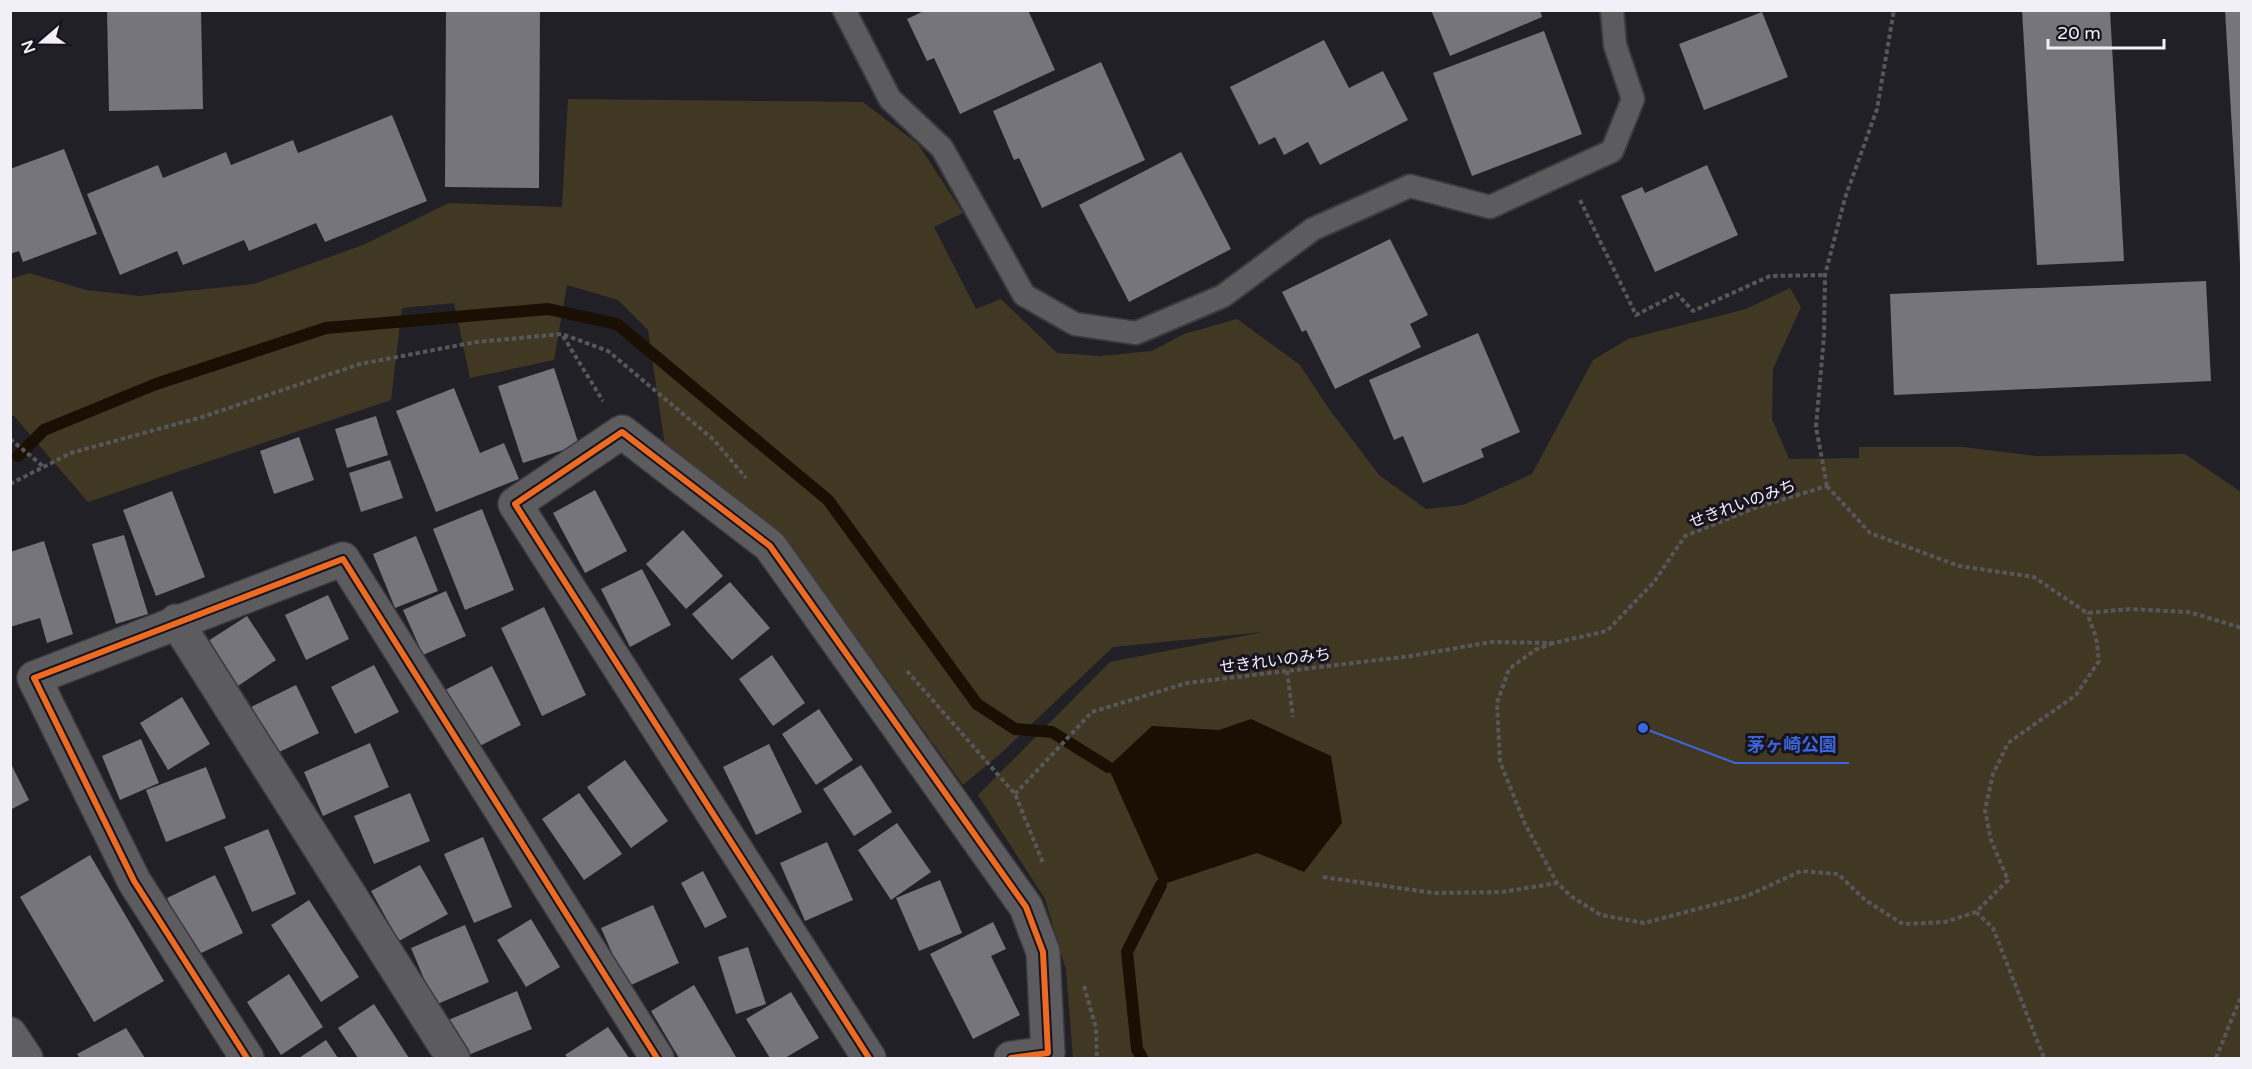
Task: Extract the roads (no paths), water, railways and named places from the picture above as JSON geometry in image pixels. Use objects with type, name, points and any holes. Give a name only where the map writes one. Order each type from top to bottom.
[{"type":"street","points":[[869,1059],[514,504],[622,432],[770,546],[1026,908],[1043,952],[1048,1053],[1011,1059]]},
{"type":"street","points":[[247,1059],[134,881],[34,678],[176,621],[343,559],[657,1059]]},
{"type":"street","points":[[176,621],[453,1059]]},
{"type":"street","points":[[10,1034],[26,1059]]},
{"type":"lane","points":[[844,10],[890,99],[942,148],[1024,295],[1075,324],[1136,333],[1223,296],[1313,229],[1410,186],[1490,207],[1612,152],[1633,99],[1615,45],[1612,10]]},
{"type":"waterway","points":[[18,456],[44,430],[156,384],[326,328],[548,309],[617,324],[828,500],[977,704],[1015,729],[1052,732],[1108,767]]},
{"type":"waterway","points":[[1142,1058],[1137,1049],[1127,952],[1161,885]]},
{"type":"place","name":"茅ヶ崎公園","points":[[1643,728]]}]
